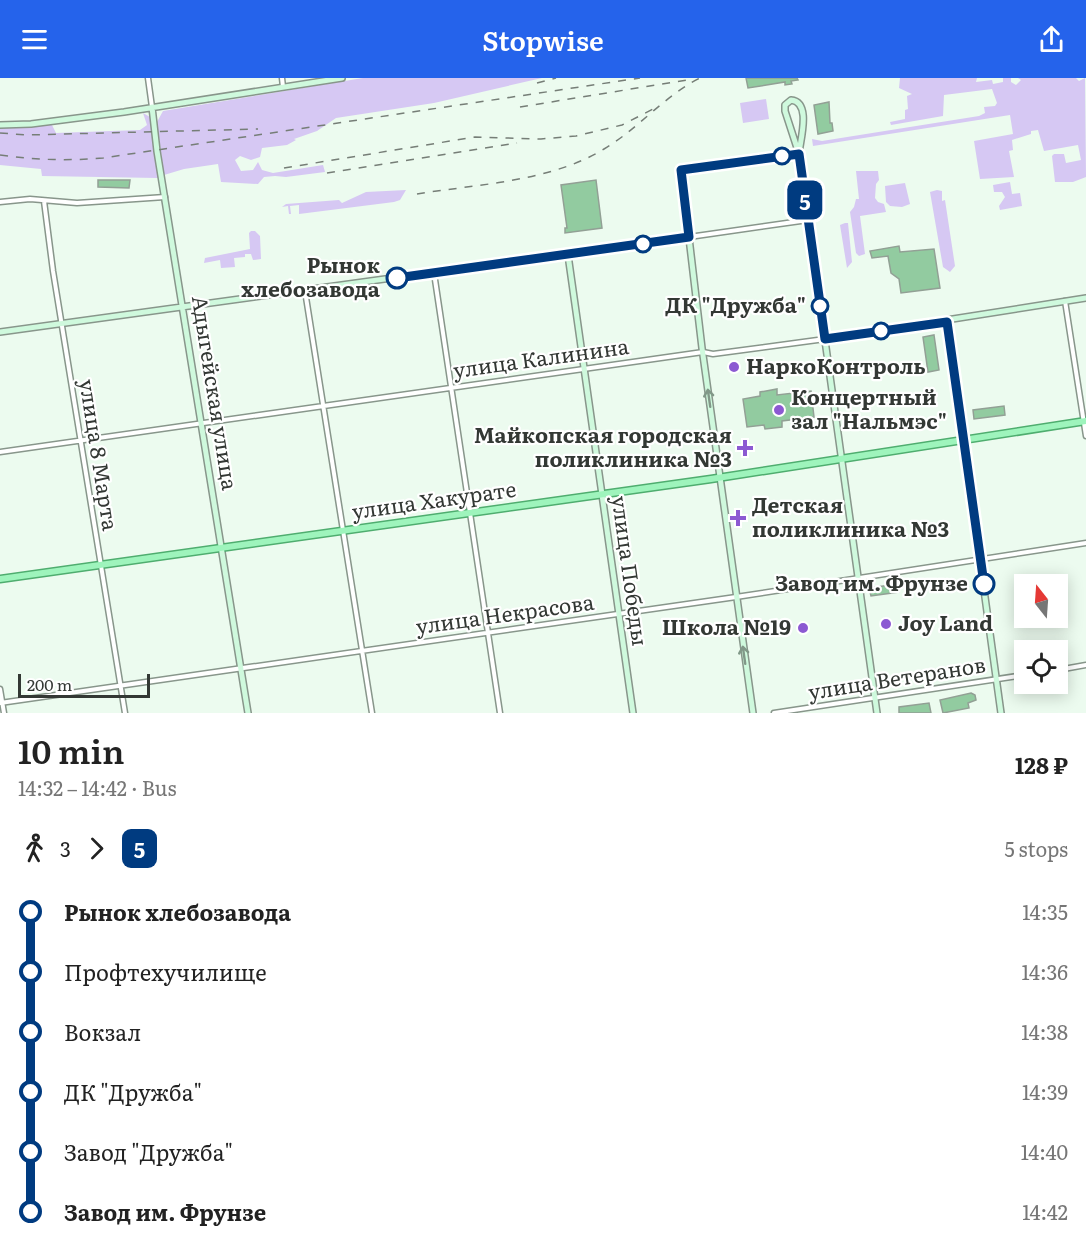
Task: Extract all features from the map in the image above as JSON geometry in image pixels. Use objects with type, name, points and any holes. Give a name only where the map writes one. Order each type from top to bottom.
[{"type":"main road","name":"улица Хакурате","points":[[0,579],[602,495],[1085,421]]},
{"type":"street","name":"Адыгейская улица","points":[[148,78],[248,713]]},
{"type":"street","points":[[282,78],[283,87]]},
{"type":"street","points":[[0,125],[30,124],[342,78]]},
{"type":"street","points":[[799,154],[803,122],[801,105],[791,100],[784,108],[799,154],[877,713]]},
{"type":"street","points":[[788,125],[796,128],[803,122]]},
{"type":"street","points":[[753,713],[703,352],[681,170],[799,154]]},
{"type":"street","points":[[0,202],[30,199],[77,202],[165,197]]},
{"type":"street","name":"улица 8 Марта","points":[[44,201],[125,713]]},
{"type":"street","points":[[0,332],[808,220]]},
{"type":"street","name":"улица Победы","points":[[568,255],[633,713]]},
{"type":"street","points":[[434,273],[500,713]]},
{"type":"street","points":[[305,291],[372,713]]},
{"type":"street","name":"улица Калинина","points":[[0,452],[584,371],[703,352],[713,354],[947,322],[1086,298]]},
{"type":"street","points":[[1065,301],[1086,436]]},
{"type":"street","points":[[947,322],[1001,713]]},
{"type":"street","name":"улица Некрасова","points":[[1,703],[859,579],[1086,543]]},
{"type":"street","points":[[1068,668],[1086,665]]},
{"type":"street","name":"улица Ветеранов","points":[[774,713],[1014,676]]},
{"type":"street","points":[[0,688],[4,713]]},
{"type":"shaded area","points":[[363,78],[542,78],[434,103],[336,118],[317,131],[294,139],[296,140],[287,145],[262,148],[260,157],[251,160],[240,156],[235,160],[241,171],[253,170],[258,162],[262,170],[273,173],[323,165],[325,172],[264,177],[258,184],[221,182],[218,164],[184,169],[164,175],[157,122],[163,111]]},
{"type":"shaded area","points":[[900,78],[977,78],[976,82],[992,80],[993,84],[1003,82],[1003,78],[1011,78],[1011,82],[1016,85],[1021,80],[1018,78],[1076,78],[1079,81],[1085,78],[1086,177],[1073,182],[1055,182],[1052,156],[1064,154],[1066,163],[1081,160],[1078,145],[1044,151],[1038,130],[1012,140],[1013,150],[1009,151],[1014,177],[980,179],[974,141],[1013,134],[1010,115],[813,146],[812,139],[822,141],[979,116],[985,113],[984,107],[995,106],[997,103],[992,89],[944,95],[943,116],[891,125],[890,122],[905,119],[905,110],[908,109],[907,96],[912,94],[899,88]]},
{"type":"shaded area","points":[[766,99],[769,119],[743,123],[740,103]]},
{"type":"shaded area","points":[[143,113],[150,117],[151,121],[158,178],[42,176],[41,169],[0,165],[0,127],[51,123],[56,133],[140,130],[147,125]]},
{"type":"shaded area","points":[[856,171],[878,171],[879,180],[876,184],[875,198],[884,204],[886,212],[860,216],[865,254],[859,256],[856,253],[850,212],[856,199],[859,199]]},
{"type":"shaded area","points":[[1010,182],[1012,194],[1020,193],[1022,206],[1000,210],[999,206],[1005,197],[1002,192],[994,192],[993,185]]},
{"type":"shaded area","points":[[905,183],[910,204],[902,207],[890,206],[886,202],[885,186]]},
{"type":"shaded area","points":[[406,190],[400,200],[394,202],[299,214],[299,205],[290,206],[291,214],[289,214],[288,206],[282,207],[286,204],[339,200],[342,203],[366,192]]},
{"type":"shaded area","points":[[942,191],[942,201],[945,200],[955,266],[950,272],[943,267],[930,192]]},
{"type":"shaded area","points":[[848,223],[852,262],[847,268],[840,225]]},
{"type":"shaded area","points":[[255,231],[260,236],[261,259],[253,260],[251,254],[245,254],[245,257],[234,258],[235,267],[221,268],[220,260],[204,263],[205,258],[250,249],[249,233]]},
{"type":"building","points":[[746,78],[797,78],[798,80],[791,81],[792,84],[785,85],[785,82],[748,88]]},
{"type":"building","points":[[829,102],[830,123],[832,123],[833,131],[818,134],[814,105]]},
{"type":"building","points":[[98,180],[130,180],[129,188],[98,187]]},
{"type":"building","points":[[596,180],[602,228],[565,233],[565,228],[567,228],[561,185]]},
{"type":"building","points":[[899,246],[900,252],[934,249],[940,288],[901,293],[899,279],[891,273],[888,256],[872,258],[870,251]]},
{"type":"building","points":[[934,335],[939,370],[928,372],[923,337]]},
{"type":"building","name":"Концертный зал \"Нальмэс\"","points":[[777,389],[777,395],[811,391],[814,417],[782,421],[782,427],[765,429],[764,425],[747,427],[743,399],[760,396],[760,392]]},
{"type":"building","points":[[1004,406],[1005,415],[974,419],[973,410]]},
{"type":"building","points":[[898,584],[899,592],[871,596],[869,588]]},
{"type":"building","points":[[971,693],[975,695],[976,700],[968,703],[969,708],[943,713],[940,700]]},
{"type":"building","points":[[929,703],[931,713],[899,713],[899,707]]},
{"type":"railway","points":[[537,83],[556,78]]},
{"type":"railway","points":[[0,155],[52,160],[103,158],[640,78]]},
{"type":"railway","points":[[417,194],[513,180],[561,169],[583,160],[616,141],[675,94],[700,78]]},
{"type":"railway","points":[[520,107],[693,79]]},
{"type":"railway","points":[[284,168],[475,137],[541,139],[576,136],[622,125],[657,107]]},
{"type":"railway","points":[[0,133],[26,135],[258,129]]},
{"type":"railway","points":[[327,173],[517,143]]},
{"type":"bus line","name":"5","points":[[397,278],[689,237],[681,170],[799,154],[825,339],[947,322],[984,584]]},
{"type":"place","name":"Рынок хлебозавода","points":[[397,278]]},
{"type":"place","name":"ДК \"Дружба\"","points":[[820,306]]},
{"type":"place","name":"НаркоКонтроль","points":[[734,367]]},
{"type":"place","name":"Концертный зал \"Нальмэс\"","points":[[779,410]]},
{"type":"place","name":"Майкопская городская поликлиника №3","points":[[745,448]]},
{"type":"place","name":"Детская поликлиника №3","points":[[738,518]]},
{"type":"place","name":"Завод им. Фрунзе","points":[[984,584]]},
{"type":"place","name":"Joy Land","points":[[886,624]]},
{"type":"place","name":"Школа №19","points":[[803,628]]}]
